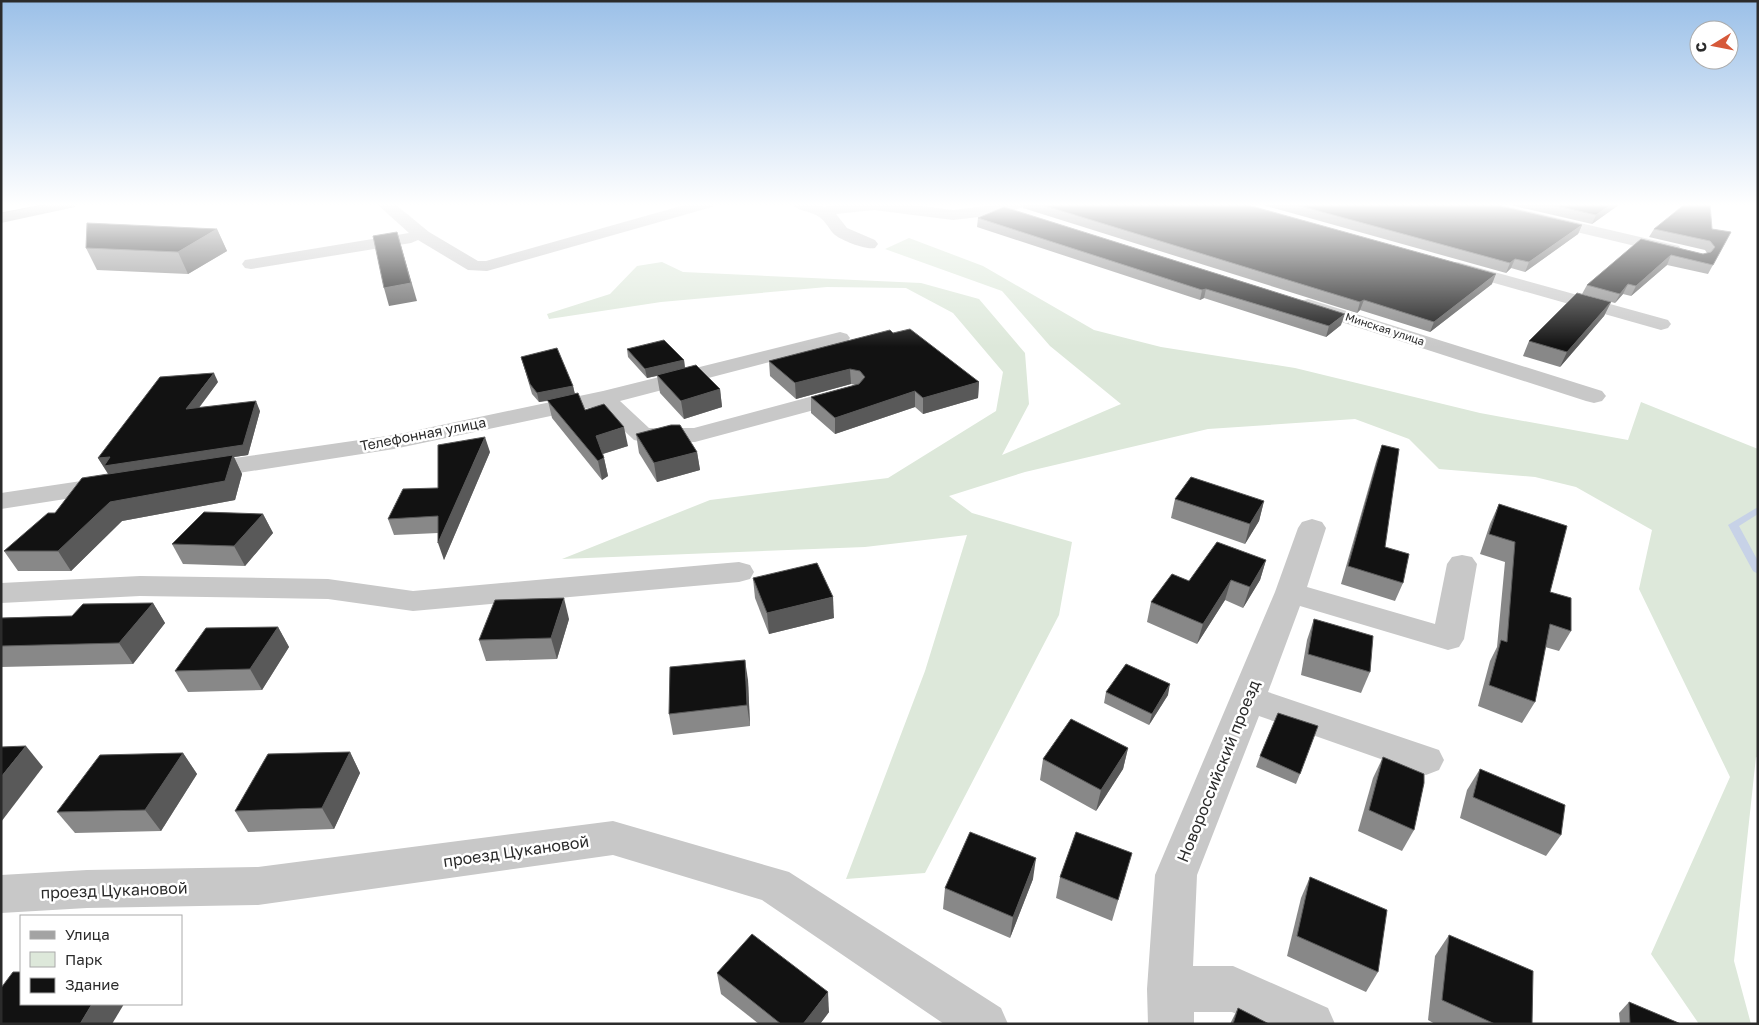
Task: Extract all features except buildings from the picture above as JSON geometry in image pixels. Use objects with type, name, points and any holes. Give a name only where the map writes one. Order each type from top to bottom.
[{"type":"street","points":[[251,264],[326,252]]},
{"type":"street","points":[[450,252],[474,266],[487,266],[539,252]]},
{"type":"street","points":[[1681,252],[1690,254]]},
{"type":"street","points":[[1443,262],[1661,324]]},
{"type":"street","name":"Минская улица","points":[[1289,299],[1594,396]]},
{"type":"street","name":"Телефонная улица","points":[[182,474],[394,442],[603,398],[840,338]]},
{"type":"street","points":[[603,398],[643,435],[695,435],[851,393]]},
{"type":"street","points":[[1,501],[134,481]]},
{"type":"street","name":"Новороссийский проезд","points":[[1170,1006],[1176,875],[1248,700],[1290,592],[1312,528]]},
{"type":"street","points":[[1290,592],[1448,638],[1462,564]]},
{"type":"street","points":[[1,593],[140,586],[328,588],[413,601],[739,572]]},
{"type":"street","points":[[1248,700],[1426,760]]},
{"type":"street","name":"проезд Цукановой","points":[[1,894],[87,889],[258,886],[613,838],[774,885],[985,1024]]},
{"type":"street","points":[[1170,1006],[1233,989],[1312,1024]]},
{"type":"green space","points":[[893,252],[946,252],[983,266],[1094,330],[1161,347],[1295,368],[1480,413],[1628,440],[1641,402],[1758,449],[1758,758],[1756,757],[1734,961],[1751,1024],[1699,1024],[1651,954],[1730,777],[1639,589],[1652,530],[1576,487],[1535,477],[1439,469],[1409,439],[1355,419],[1208,429],[1025,472],[949,496],[972,513],[1072,542],[1059,615],[925,873],[846,879],[925,671],[967,535],[865,547],[562,559],[710,500],[888,478],[996,411],[1003,372],[953,313],[906,288],[827,287],[661,302],[549,319],[547,314],[610,294],[637,266],[662,262],[683,272],[921,283],[979,299],[1025,353],[1029,404],[1002,455],[1121,404],[1050,346],[1002,291]]},
{"type":"waterway","points":[[1758,510],[1733,525],[1758,571]]}]
